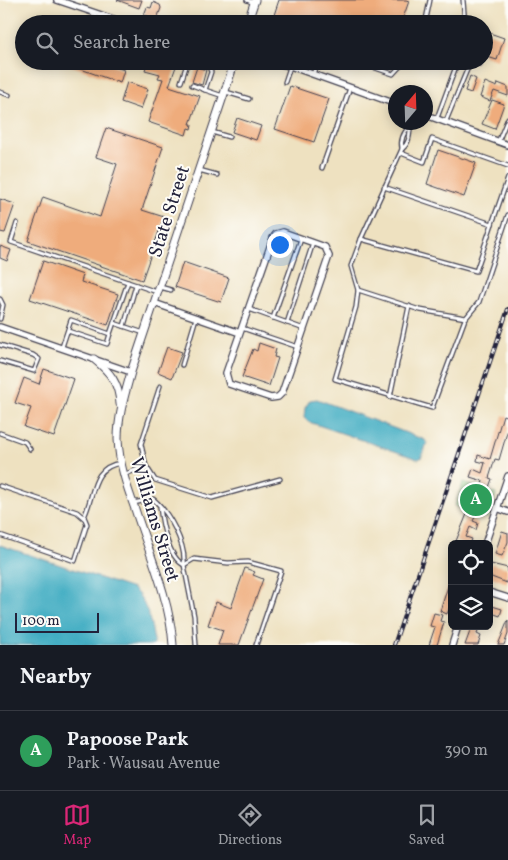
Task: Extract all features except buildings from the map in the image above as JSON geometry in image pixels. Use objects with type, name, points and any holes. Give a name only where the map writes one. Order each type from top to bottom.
[{"type":"street","points":[[57,0],[101,15]]},
{"type":"street","points":[[251,15],[255,2]]},
{"type":"street","name":"State Street","points":[[131,372],[232,70]]},
{"type":"street","points":[[302,70],[388,101]]},
{"type":"street","points":[[433,118],[508,145]]},
{"type":"street","points":[[283,232],[313,243],[325,247],[329,256],[282,393],[278,397],[271,398],[229,384],[226,379],[273,238],[276,234],[283,232]]},
{"type":"street","points":[[154,303],[196,318],[241,330]]},
{"type":"street","points":[[0,326],[131,372]]},
{"type":"street","points":[[94,359],[112,376],[118,388],[120,415]]},
{"type":"street","name":"Williams Street","points":[[131,372],[120,415],[118,440],[121,463],[132,503],[155,568],[172,630],[173,645]]},
{"type":"street","points":[[486,540],[508,476]]},
{"type":"street","points":[[497,508],[508,512]]},
{"type":"street","points":[[493,593],[508,598]]},
{"type":"street","points":[[452,645],[457,630]]},
{"type":"lane","points":[[247,0],[255,2]]},
{"type":"lane","points":[[427,15],[430,0]]},
{"type":"lane","points":[[463,0],[464,15]]},
{"type":"lane","points":[[181,82],[185,70]]},
{"type":"lane","points":[[205,90],[210,70]]},
{"type":"lane","points":[[285,82],[289,70]]},
{"type":"lane","points":[[313,74],[315,70]]},
{"type":"lane","points":[[381,70],[393,74],[397,70]]},
{"type":"lane","points":[[437,119],[455,70]]},
{"type":"lane","points":[[446,122],[467,70]]},
{"type":"lane","points":[[192,85],[205,90],[250,99]]},
{"type":"lane","points":[[322,168],[350,88]]},
{"type":"lane","points":[[0,92],[9,95]]},
{"type":"lane","points":[[498,142],[508,118]]},
{"type":"lane","points":[[408,130],[403,138],[401,151],[361,239],[351,266],[358,290],[356,307],[335,379],[432,408],[466,318],[479,302],[508,215]]},
{"type":"lane","points":[[212,132],[229,137]]},
{"type":"lane","points":[[401,151],[424,162],[432,139],[508,166]]},
{"type":"lane","points":[[199,170],[217,175]]},
{"type":"lane","points":[[361,239],[476,271],[508,178]]},
{"type":"lane","points":[[384,187],[492,224]]},
{"type":"lane","points":[[17,224],[11,242],[136,285],[171,290]]},
{"type":"lane","points":[[273,318],[301,238]]},
{"type":"lane","points":[[287,323],[313,243]]},
{"type":"lane","points":[[68,331],[107,344],[128,282]]},
{"type":"lane","points":[[124,326],[136,285]]},
{"type":"lane","points":[[358,290],[409,306],[466,318]]},
{"type":"lane","points":[[0,299],[3,305],[0,319]]},
{"type":"lane","points":[[390,397],[409,306]]},
{"type":"lane","points":[[248,309],[304,330]]},
{"type":"lane","points":[[182,365],[196,318]]},
{"type":"lane","points":[[62,348],[72,320],[110,334]]},
{"type":"lane","points":[[114,323],[144,333]]},
{"type":"lane","points":[[241,330],[298,347]]},
{"type":"lane","points":[[0,345],[33,355],[38,359],[34,371],[0,360]]},
{"type":"lane","points":[[160,386],[141,444],[146,466],[155,480],[212,498],[280,479]]},
{"type":"lane","points":[[0,433],[25,442],[30,450]]},
{"type":"lane","points":[[0,535],[75,561],[86,524],[84,516],[98,476],[108,465],[121,463]]},
{"type":"lane","points":[[123,475],[146,466]]},
{"type":"lane","points":[[0,486],[78,512],[84,516]]},
{"type":"lane","points":[[132,503],[153,500],[170,518],[185,557],[184,565],[194,616],[196,645]]},
{"type":"lane","points":[[160,507],[161,520],[174,555],[177,561],[184,565]]},
{"type":"lane","points":[[184,565],[194,559],[228,563],[248,562],[280,571],[256,645]]},
{"type":"green space","points":[[463,483],[496,494],[488,518],[455,506]]},
{"type":"water","points":[[317,399],[425,440],[427,443],[421,458],[418,459],[309,422],[304,418],[305,408],[310,400]]},
{"type":"water","points":[[0,545],[133,589],[142,600],[148,614],[154,645],[0,645]]},
{"type":"railway","points":[[394,645],[508,309]]},
{"type":"place","name":"Papoose Park","points":[[476,500]]}]
